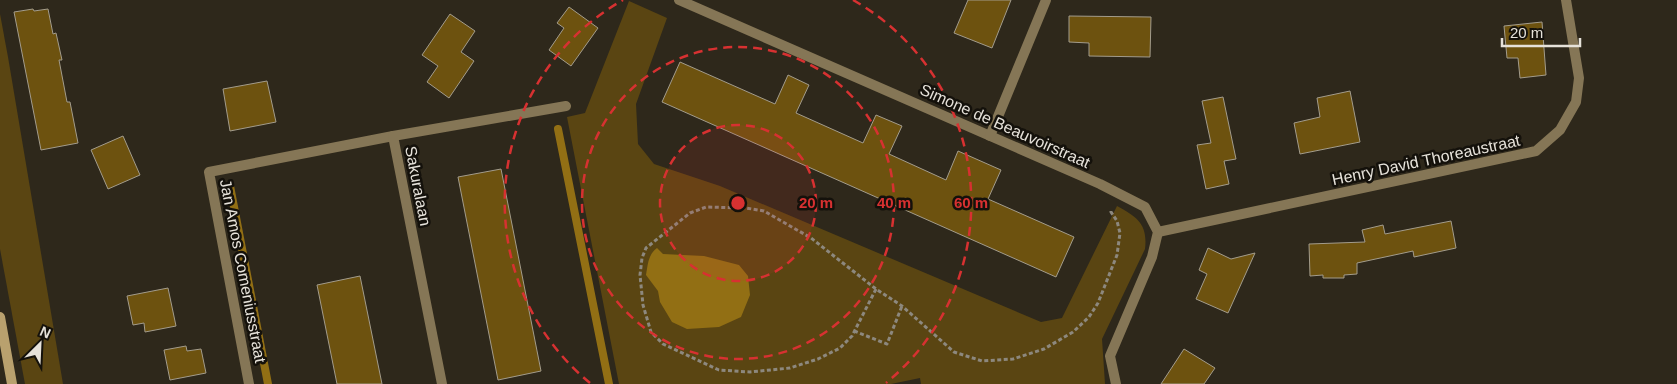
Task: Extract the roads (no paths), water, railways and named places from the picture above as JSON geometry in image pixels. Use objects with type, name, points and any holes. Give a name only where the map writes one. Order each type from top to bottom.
[{"type":"street","name":"Simone de Beauvoirstraat","points":[[679,0],[1113,191],[1145,207],[1158,232]]},
{"type":"street","points":[[990,136],[1046,0]]},
{"type":"street","name":"Henry David Thoreaustraat","points":[[1158,232],[1536,151],[1560,130],[1576,102],[1579,78],[1566,0]]},
{"type":"street","name":"Sakuralaan","points":[[442,384],[393,136],[566,106]]},
{"type":"street","name":"Jan Amos Comeniusstraat","points":[[249,384],[209,172],[393,136]]},
{"type":"street","points":[[1116,384],[1110,356],[1152,257],[1158,232]]},
{"type":"street","points":[[0,316],[12,384]]},
{"type":"waterway","points":[[558,129],[609,384]]},
{"type":"waterway","points":[[230,186],[268,384]]}]
